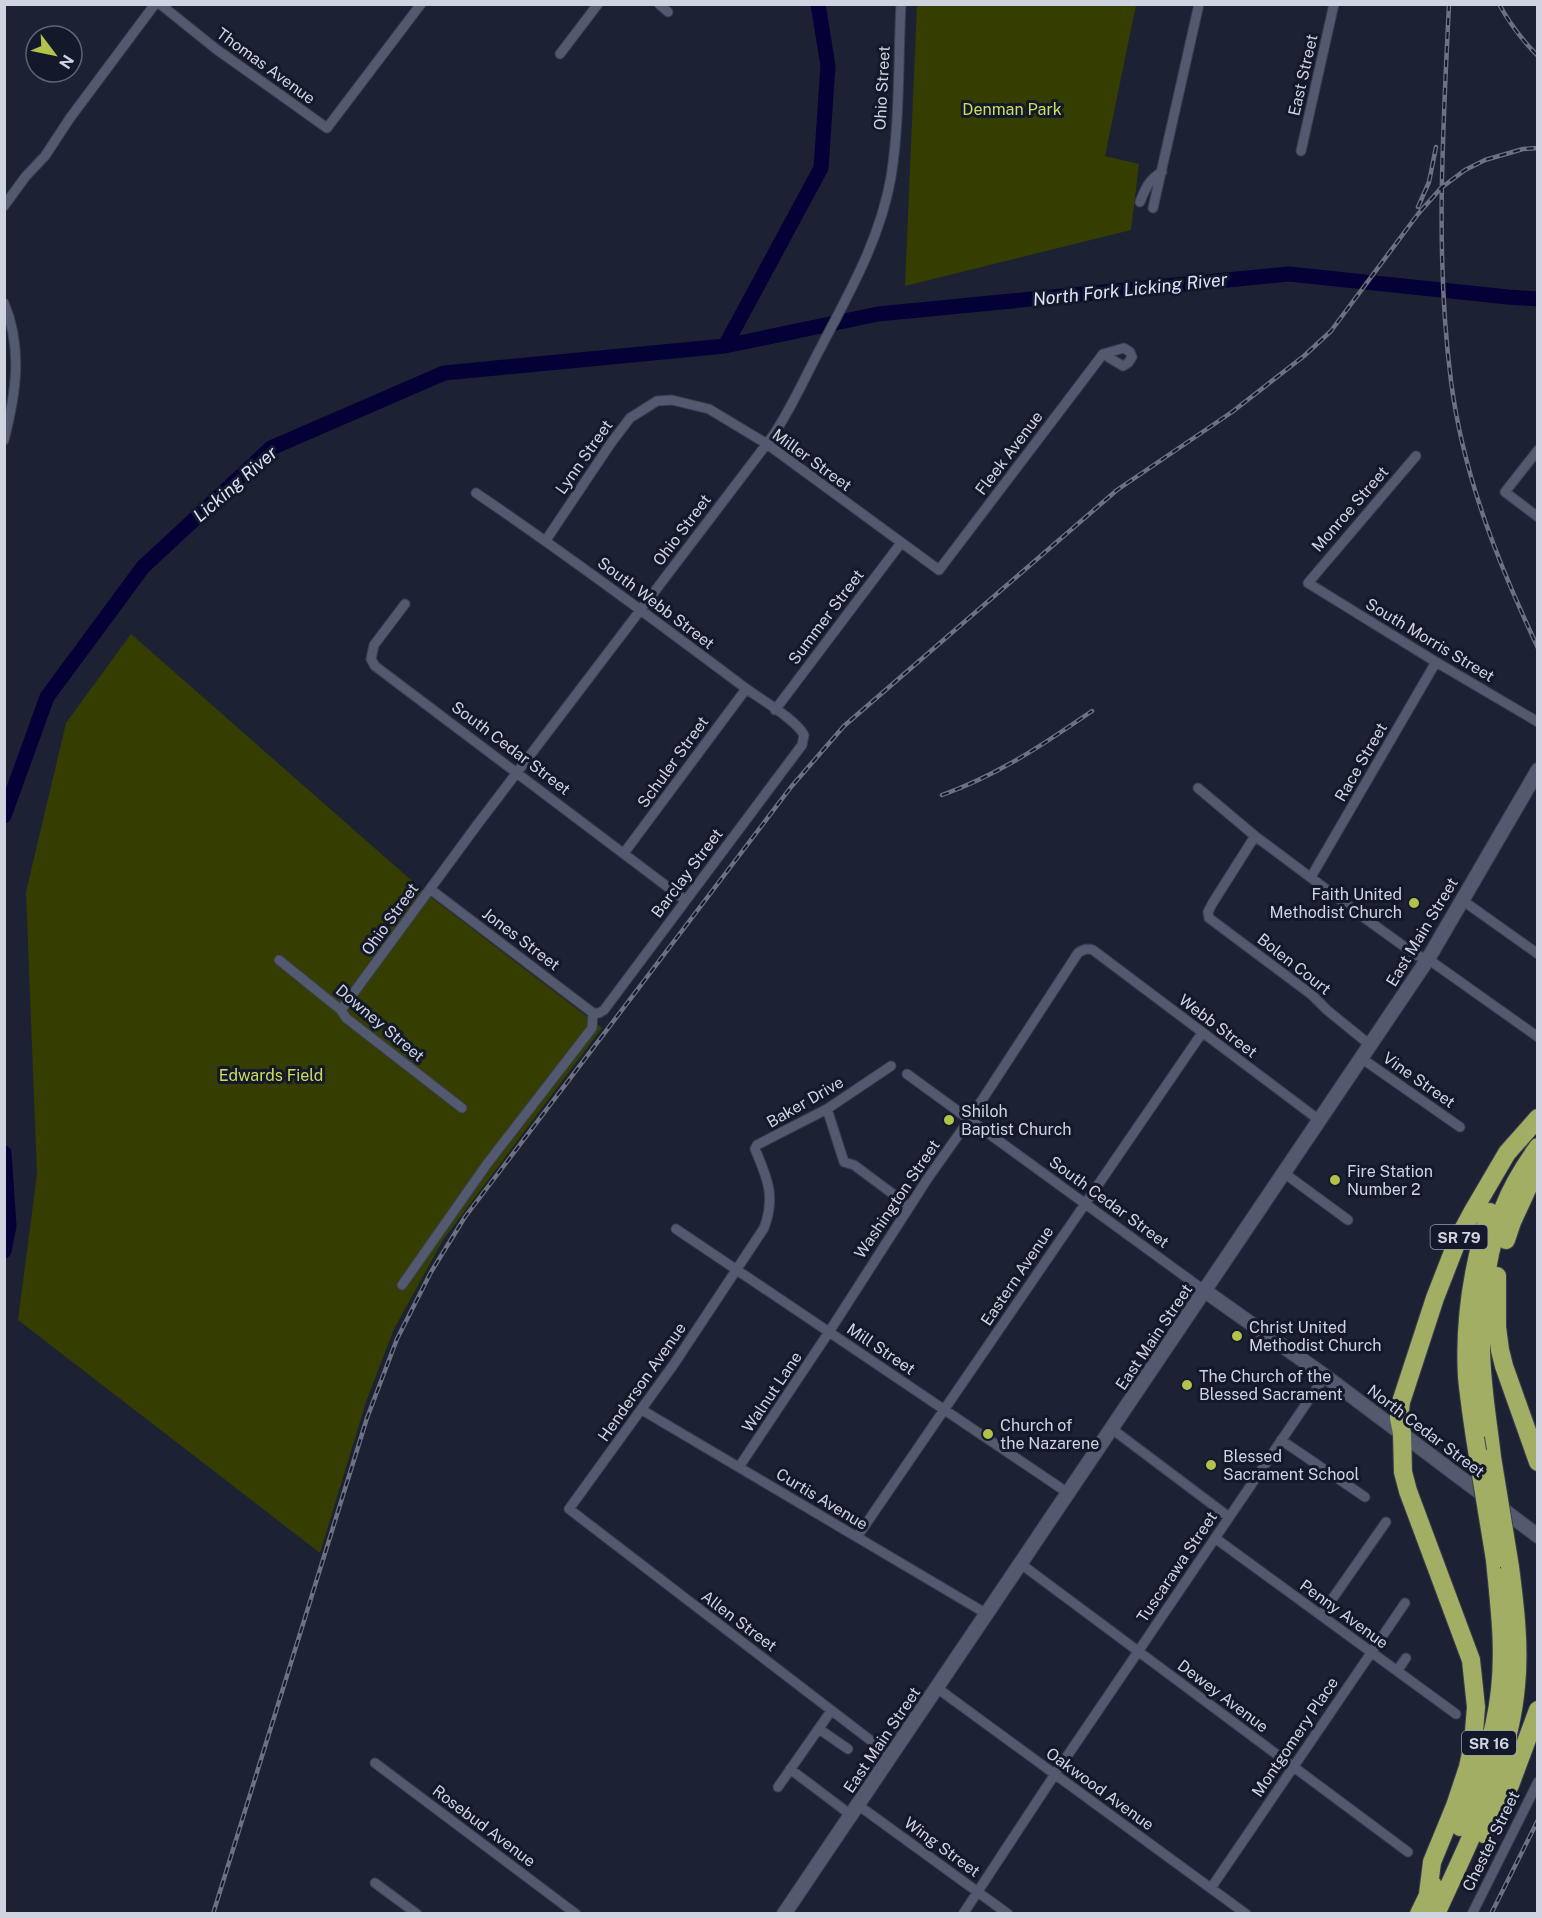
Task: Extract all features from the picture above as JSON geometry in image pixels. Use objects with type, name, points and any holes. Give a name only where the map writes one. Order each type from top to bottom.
[{"type":"highway","name":"SR 79","points":[[1402,1433],[1399,1418],[1401,1402],[1458,1239],[1507,1154],[1533,1124]]},
{"type":"highway","name":"SR 16","points":[[1436,1914],[1479,1820],[1505,1748],[1516,1686],[1518,1652],[1503,1563],[1475,1438],[1467,1378],[1467,1347],[1475,1268],[1482,1236],[1493,1203],[1533,1124]]},
{"type":"highway","name":"SR 16","points":[[1419,1914],[1478,1784],[1500,1691],[1503,1563],[1481,1348],[1485,1287],[1495,1236],[1504,1207],[1538,1146]]},
{"type":"highway","name":"SR 79","points":[[1538,1168],[1512,1222],[1501,1257],[1496,1280],[1496,1305],[1497,1327],[1504,1366],[1538,1462]]},
{"type":"highway","points":[[1402,1433],[1403,1472],[1408,1491],[1471,1660],[1476,1707],[1473,1744],[1468,1767],[1432,1862],[1428,1894]]},
{"type":"highway","points":[[1444,1914],[1509,1785],[1538,1710]]},
{"type":"main road","name":"East Main Street","points":[[784,1914],[1428,959],[1538,770]]},
{"type":"main road","name":"North Cedar Street","points":[[1205,1290],[1325,1376],[1538,1536]]},
{"type":"street","name":"Thomas Avenue","points":[[158,4],[216,49],[327,128],[421,4]]},
{"type":"street","points":[[4,206],[26,176],[45,156],[70,118],[158,4]]},
{"type":"street","points":[[560,54],[598,4]]},
{"type":"street","points":[[659,4],[668,12]]},
{"type":"street","name":"Ohio Street","points":[[341,1010],[784,419],[854,284],[882,216],[891,176],[896,130],[901,4]]},
{"type":"street","points":[[1153,208],[1199,4]]},
{"type":"street","name":"East Street","points":[[1301,151],[1334,4]]},
{"type":"street","points":[[1140,202],[1148,182],[1162,172]]},
{"type":"street","points":[[4,303],[12,323],[17,374],[4,440]]},
{"type":"street","name":"Fleek Avenue","points":[[939,570],[1103,354]]},
{"type":"street","name":"Miller Street","points":[[657,400],[672,400],[709,409],[767,444],[939,570]]},
{"type":"street","name":"Lynn Street","points":[[546,540],[630,418],[657,400]]},
{"type":"street","points":[[1538,450],[1505,492],[1538,517]]},
{"type":"street","name":"Monroe Street","points":[[1308,583],[1416,456]]},
{"type":"street","name":"South Webb Street","points":[[476,493],[546,540],[641,609],[802,730],[805,740],[802,745]]},
{"type":"street","name":"Summer Street","points":[[775,710],[902,543]]},
{"type":"street","name":"South Morris Street","points":[[1308,583],[1538,722]]},
{"type":"street","name":"South Cedar Street","points":[[405,604],[374,645],[371,659],[375,666],[685,900]]},
{"type":"street","name":"Race Street","points":[[1311,877],[1436,662]]},
{"type":"street","name":"Schuler Street","points":[[624,853],[746,689]]},
{"type":"street","name":"Barclay Street","points":[[593,1013],[604,1010],[802,745]]},
{"type":"street","points":[[1198,788],[1255,836],[1416,955],[1428,959],[1538,1037]]},
{"type":"street","name":"Bolen Court","points":[[1255,836],[1212,904],[1208,915],[1215,924],[1312,995],[1370,1045]]},
{"type":"street","name":"Jones Street","points":[[430,889],[593,1013]]},
{"type":"street","points":[[1462,900],[1538,954]]},
{"type":"street","name":"Washington Street","points":[[829,1332],[909,1206],[969,1120],[1078,953],[1088,949],[1099,955]]},
{"type":"street","name":"Webb Street","points":[[1099,955],[1319,1120]]},
{"type":"street","name":"Downey Street","points":[[279,960],[341,1010],[346,1018],[462,1108]]},
{"type":"street","points":[[402,1285],[487,1164],[592,1028],[593,1013]]},
{"type":"street","name":"Eastern Avenue","points":[[857,1537],[1202,1033]]},
{"type":"street","name":"Vine Street","points":[[1361,1058],[1460,1127]]},
{"type":"street","name":"Baker Drive","points":[[736,1269],[764,1227],[771,1203],[768,1183],[755,1149],[759,1144],[827,1109],[891,1066]]},
{"type":"street","name":"South Cedar Street","points":[[907,1074],[1205,1290]]},
{"type":"street","points":[[827,1109],[844,1162],[854,1165],[909,1206]]},
{"type":"street","points":[[1284,1173],[1348,1220]]},
{"type":"street","name":"Mill Street","points":[[676,1229],[1068,1493]]},
{"type":"street","name":"Henderson Avenue","points":[[569,1509],[642,1410],[736,1269]]},
{"type":"street","name":"Walnut Lane","points":[[739,1467],[829,1332]]},
{"type":"street","name":"Tuscarawa Street","points":[[963,1914],[1055,1774],[1325,1376]]},
{"type":"street","name":"Curtis Avenue","points":[[642,1410],[987,1614]]},
{"type":"street","points":[[1112,1429],[1229,1517]]},
{"type":"street","points":[[1281,1440],[1365,1497]]},
{"type":"street","name":"Allen Street","points":[[569,1509],[891,1756]]},
{"type":"street","points":[[1321,1615],[1386,1522]]},
{"type":"street","name":"Penny Avenue","points":[[1215,1538],[1456,1714]]},
{"type":"street","name":"Dewey Avenue","points":[[1021,1564],[1408,1852]]},
{"type":"street","name":"Montgomery Place","points":[[1211,1888],[1405,1603]]},
{"type":"street","points":[[1397,1671],[1406,1658]]},
{"type":"street","name":"Oakwood Avenue","points":[[937,1688],[1246,1914]]},
{"type":"street","points":[[778,1787],[831,1711]]},
{"type":"street","points":[[819,1729],[848,1749]]},
{"type":"street","name":"Rosebud Avenue","points":[[375,1763],[576,1914]]},
{"type":"street","name":"Wing Street","points":[[790,1770],[855,1810],[1008,1914]]},
{"type":"street","name":"Chester Street","points":[[1472,1914],[1538,1782]]},
{"type":"street","points":[[375,1882],[417,1914]]},
{"type":"green space","name":"Denman Park","points":[[917,5],[1136,5],[1105,156],[1139,164],[1131,230],[905,286]]},
{"type":"green space","name":"Edwards Field","points":[[131,634],[428,895],[602,1028],[443,1240],[394,1329],[366,1402],[320,1553],[18,1320],[37,1174],[26,892],[66,723]]},
{"type":"waterway","points":[[725,346],[821,168],[828,66],[818,4]]},
{"type":"waterway","name":"Licking River","points":[[4,816],[47,697],[143,567],[271,448],[444,373],[725,346],[878,314],[1289,274],[1538,299]]},
{"type":"waterway","name":"Licking River","points":[[4,1153],[9,1226],[4,1251]]},
{"type":"railway","points":[[1449,4],[1442,240],[1443,288],[1451,381],[1464,450],[1484,518],[1509,584],[1538,648]]},
{"type":"railway","points":[[1499,4],[1517,32],[1538,56]]},
{"type":"railway","points":[[1418,207],[1429,182],[1436,147]]},
{"type":"railway","points":[[213,1914],[367,1418],[397,1339],[431,1272],[465,1217],[791,787],[844,726],[1117,490],[1232,412],[1304,356],[1331,331],[1418,214],[1441,188],[1465,170],[1485,160],[1523,149],[1538,148]]},
{"type":"railway","points":[[942,795],[1001,768],[1038,747],[1092,711]]},
{"type":"railway","points":[[1491,1914],[1538,1820]]},
{"type":"place","name":"Faith United Methodist Church","points":[[1414,903]]},
{"type":"place","name":"Shiloh Baptist Church","points":[[949,1120]]},
{"type":"place","name":"Fire Station Number 2","points":[[1335,1180]]},
{"type":"place","name":"Christ United Methodist Church","points":[[1237,1336]]},
{"type":"place","name":"The Church of the Blessed Sacrament","points":[[1187,1385]]},
{"type":"place","name":"Church of the Nazarene","points":[[988,1434]]},
{"type":"place","name":"Blessed Sacrament School","points":[[1211,1465]]},
{"type":"water label","name":"North Fork Licking River","points":[[1130,289]]}]
